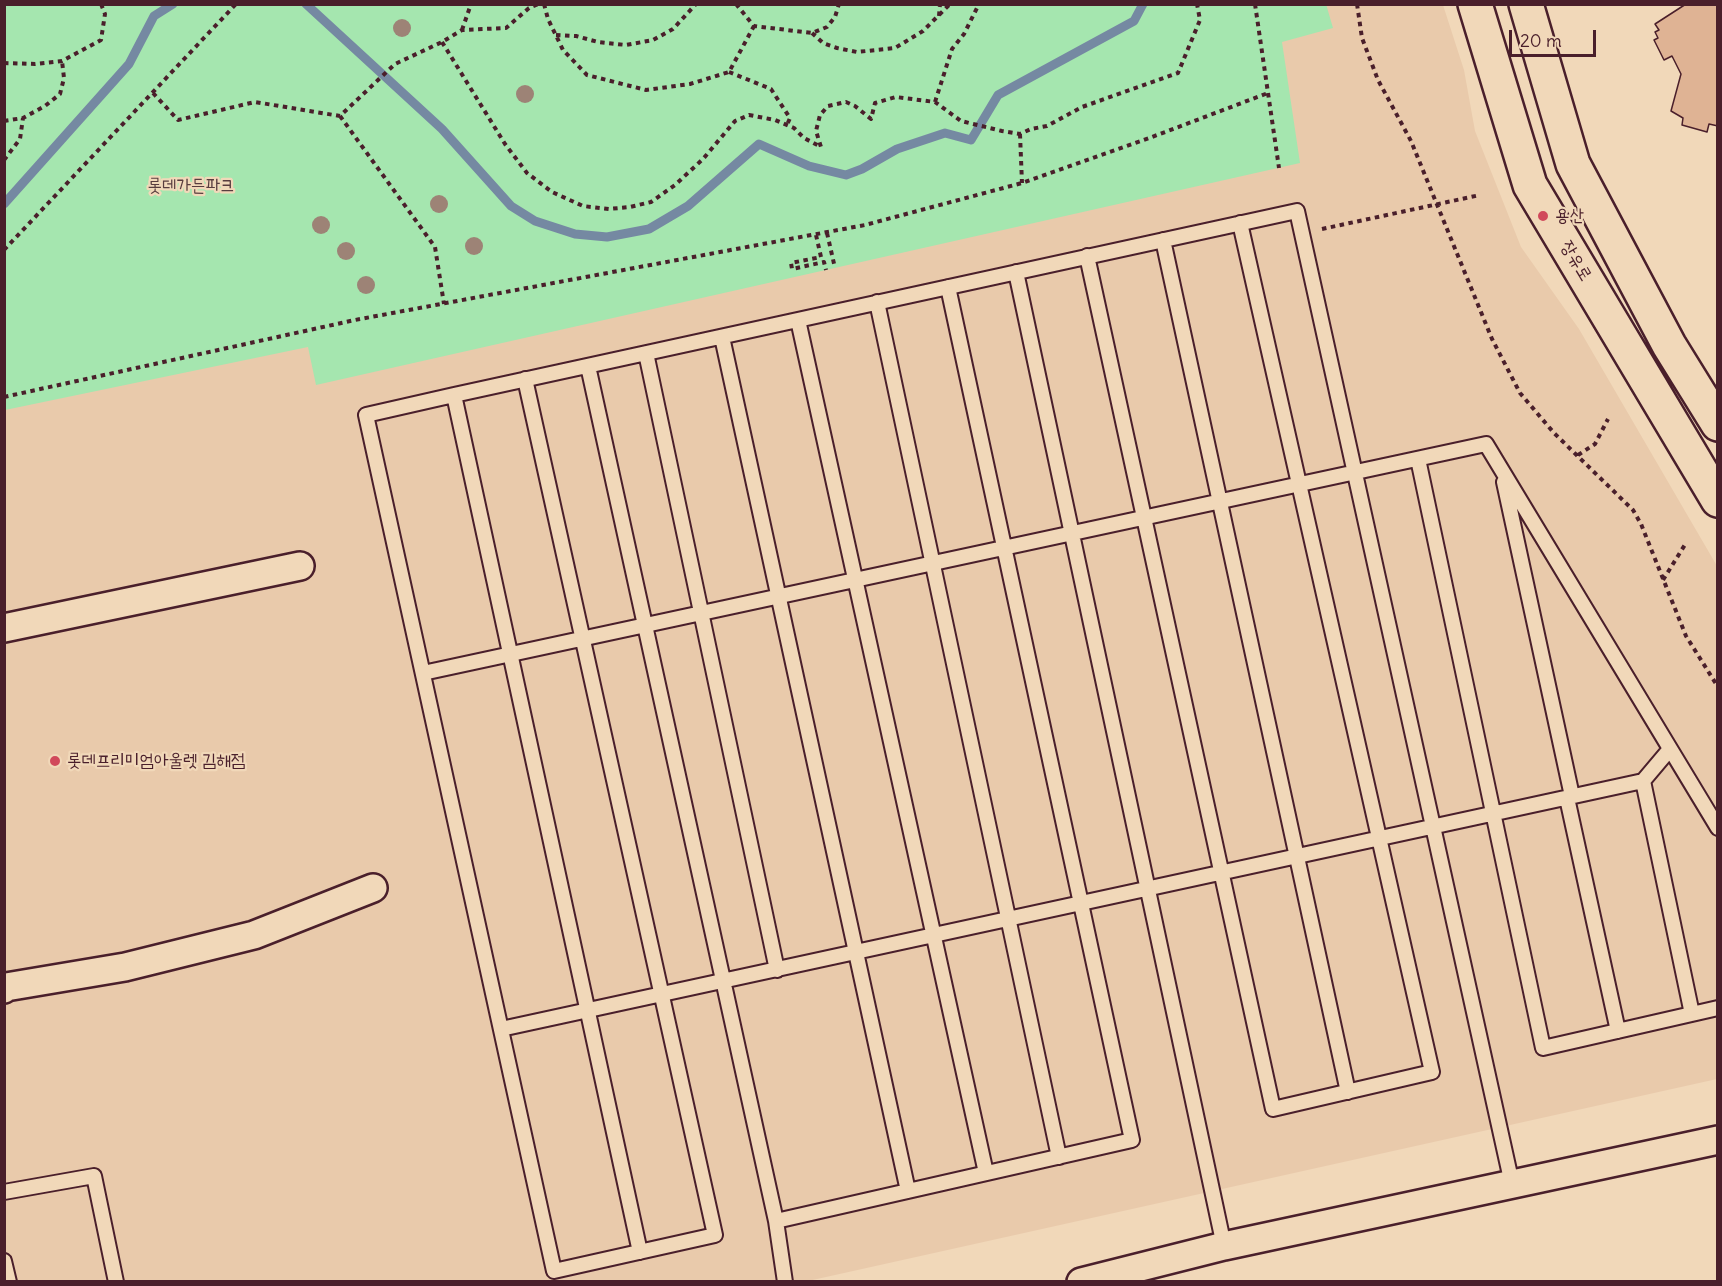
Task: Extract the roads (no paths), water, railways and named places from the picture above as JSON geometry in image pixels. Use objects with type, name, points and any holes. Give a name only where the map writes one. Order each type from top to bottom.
[{"type":"main road","name":"장유로","points":[[1475,4],[1530,185],[1718,500]]},
{"type":"main road","points":[[1526,4],[1573,164],[1669,345],[1718,424]]},
{"type":"street","points":[[4,628],[300,566]]},
{"type":"street","points":[[5,986],[125,967],[254,935],[373,888]]},
{"type":"street","points":[[1081,1281],[1224,1246],[1718,1140]]},
{"type":"lane","points":[[525,379],[715,1234],[554,1271],[366,415],[525,379],[1297,211],[1512,1184]]},
{"type":"lane","points":[[1087,256],[1273,1109],[1432,1072],[1240,223]]},
{"type":"lane","points":[[1163,240],[1348,1092]]},
{"type":"lane","points":[[1016,272],[1224,1246]]},
{"type":"lane","points":[[776,1221],[1132,1140],[948,287]]},
{"type":"lane","points":[[877,302],[1059,1157]]},
{"type":"lane","points":[[798,320],[986,1173]]},
{"type":"lane","points":[[722,337],[908,1191]]},
{"type":"lane","points":[[646,353],[777,969]]},
{"type":"lane","points":[[588,366],[776,1221],[785,1281]]},
{"type":"lane","points":[[454,395],[640,1252]]},
{"type":"lane","points":[[423,673],[1486,444],[1718,828]]},
{"type":"lane","points":[[1418,459],[1543,1048],[1718,1008]]},
{"type":"lane","points":[[1502,470],[1618,1031]]},
{"type":"lane","points":[[501,1029],[1643,781],[1670,749]]},
{"type":"lane","points":[[1643,781],[1692,1014]]},
{"type":"lane","points":[[4,1192],[94,1176],[116,1281]]},
{"type":"lane","points":[[4,1261],[9,1281]]},
{"type":"waterway","points":[[4,204],[129,64],[154,16],[173,4]]},
{"type":"waterway","points":[[306,4],[442,129],[511,206],[535,221],[575,234],[607,237],[649,229],[688,206],[759,144],[809,166],[846,175],[862,169],[897,149],[945,133],[971,140],[998,95],[1134,21],[1143,4]]},
{"type":"place","name":"용산","points":[[1543,216]]},
{"type":"place","name":"롯데프리미엄아울렛 김해점","points":[[55,761]]},
{"type":"park label","name":"롯데가든파크","points":[[191,186]]}]
